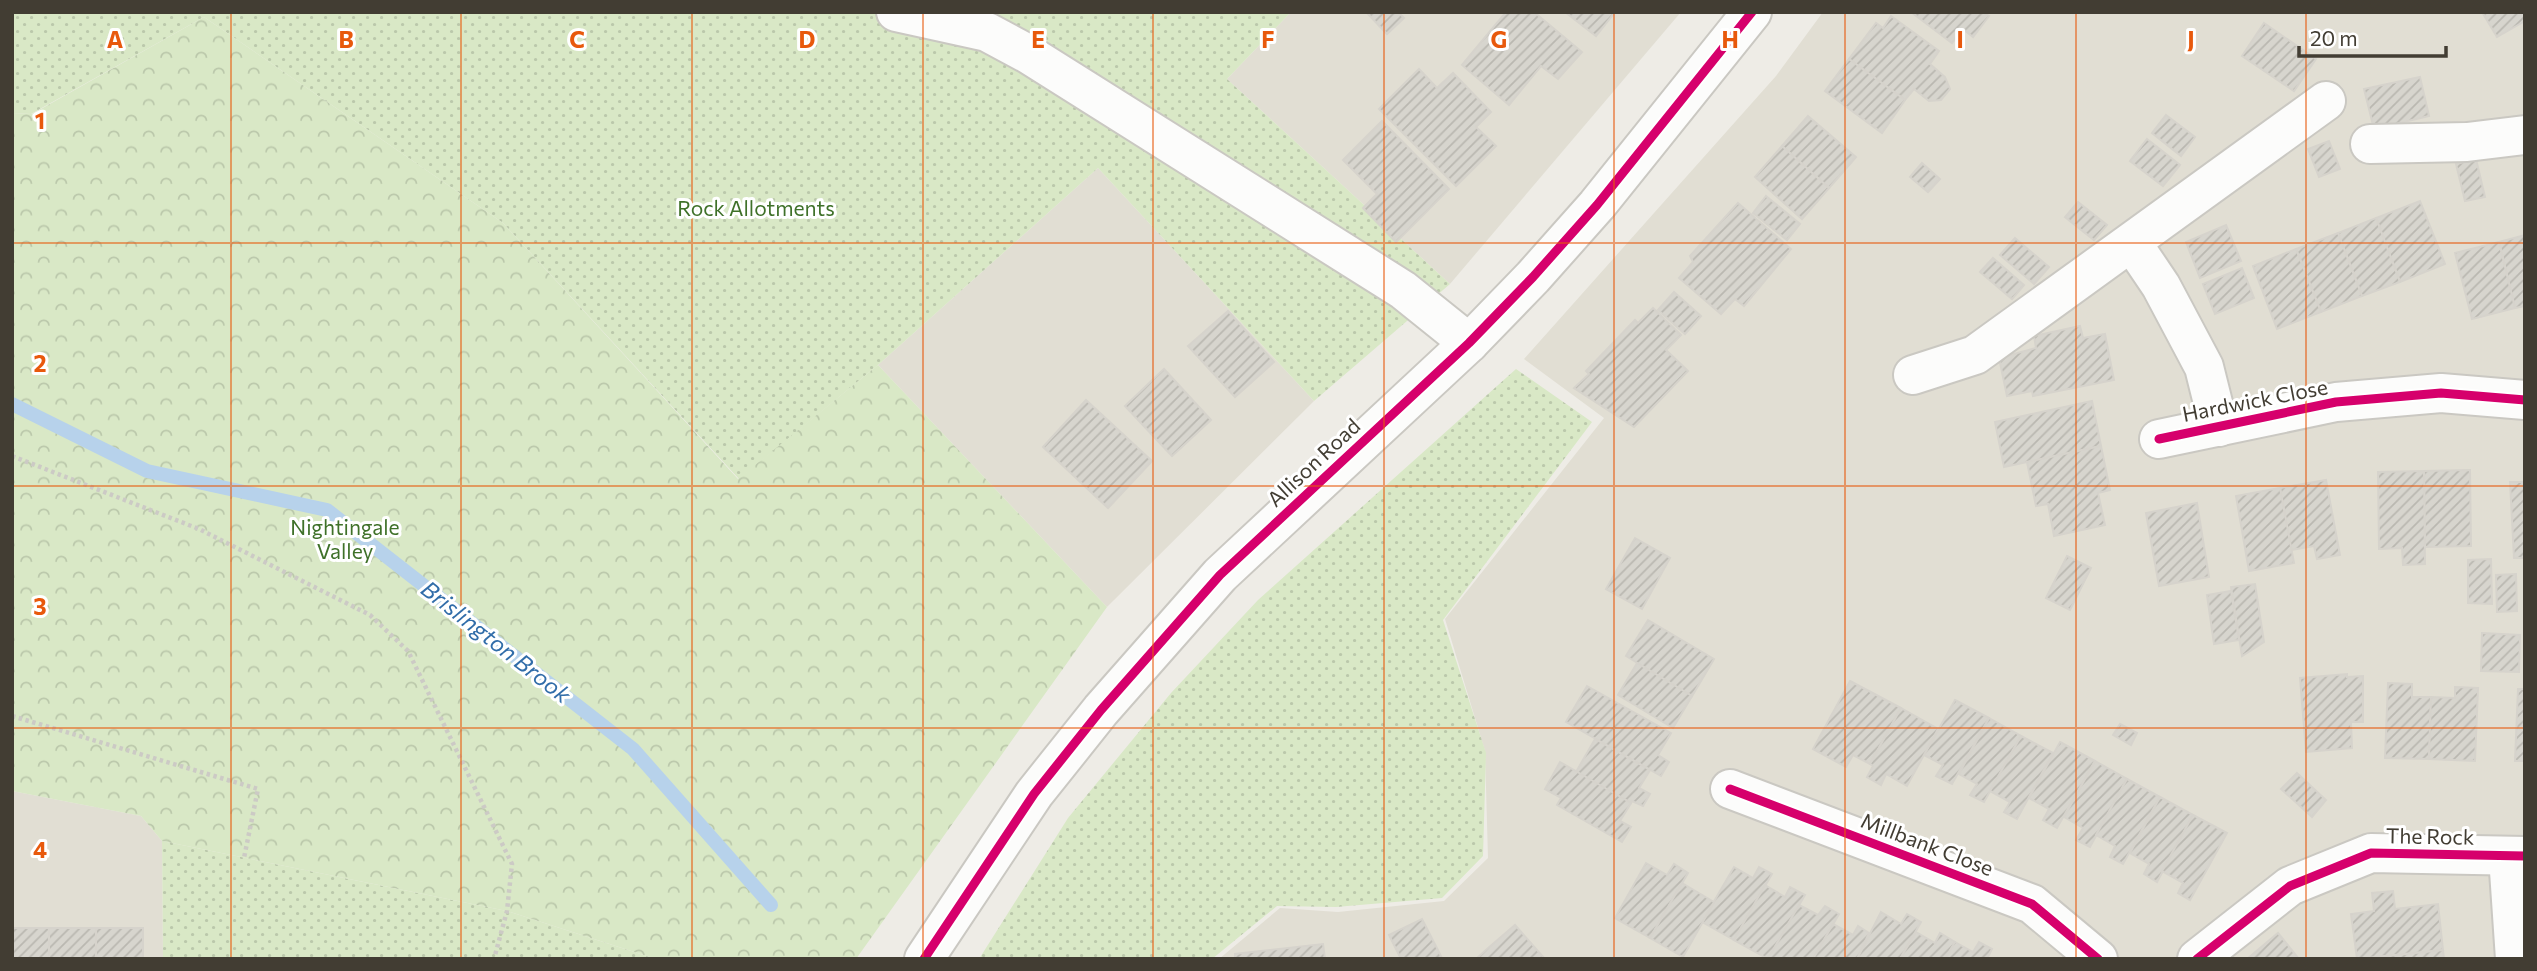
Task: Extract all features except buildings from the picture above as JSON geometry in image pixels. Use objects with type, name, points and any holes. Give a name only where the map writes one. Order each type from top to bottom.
[{"type":"street","points":[[896,12],[987,32],[1028,54],[1403,290],[1469,343]]},
{"type":"street","name":"Allison Road","points":[[924,959],[1034,794],[1101,710],[1220,575],[1469,343],[1533,277],[1597,205],[1752,12]]},
{"type":"street","points":[[1913,375],[1975,355],[2326,101]]},
{"type":"street","points":[[2370,144],[2467,142],[2525,135]]},
{"type":"street","points":[[2132,243],[2161,286],[2204,368],[2219,426]]},
{"type":"street","name":"Hardwick Close","points":[[2159,439],[2336,402],[2441,393],[2525,400]]},
{"type":"street","name":"Millbank Close","points":[[1730,789],[2032,904],[2098,959]]},
{"type":"street","name":"The Rock","points":[[2197,959],[2290,886],[2371,853],[2516,856]]},
{"type":"street","points":[[2515,959],[2516,856]]},
{"type":"path","points":[[12,456],[199,529],[370,615],[408,651],[512,864],[507,911],[494,959]]},
{"type":"path","points":[[12,716],[258,789],[244,858]]},
{"type":"shaded area","points":[[1291,12],[1681,12],[1450,284],[1227,79]]},
{"type":"shaded area","points":[[1823,12],[2525,12],[2525,959],[1219,959],[1280,908],[1338,912],[1444,901],[1488,858],[1485,751],[1445,619],[1604,418],[1524,359],[1776,76]]},
{"type":"shaded area","points":[[1098,168],[1314,401],[1107,607],[878,365]]},
{"type":"shaded area","points":[[12,791],[141,816],[162,841],[163,959],[12,959]]},
{"type":"green space","name":"Rock Allotments","points":[[12,12],[1291,12],[1227,79],[1450,284],[1314,401],[1098,168],[878,365],[739,479],[503,223],[204,17],[31,114],[12,113]]},
{"type":"green space","name":"Nightingale Valley","points":[[204,17],[503,223],[738,479],[878,365],[1107,607],[856,959],[656,959],[507,911],[162,841],[141,816],[12,791],[12,113],[32,114]]},
{"type":"green space","points":[[1516,369],[1592,422],[1443,620],[1486,753],[1483,856],[1442,898],[1336,907],[1277,906],[1212,959],[979,959],[1068,818],[1171,693],[1258,600]]},
{"type":"green space","points":[[162,841],[507,911],[656,959],[163,959]]},
{"type":"waterway","name":"Brislington Brook","points":[[12,404],[147,471],[327,510],[633,749],[771,905]]},
{"type":"cycle path","points":[[924,959],[1034,794],[1101,710],[1220,575],[1469,343],[1533,277],[1597,205],[1752,12]]},
{"type":"cycle path","points":[[2159,439],[2336,402],[2441,393],[2525,400]]},
{"type":"cycle path","points":[[1730,789],[2032,904],[2098,959]]},
{"type":"cycle path","points":[[2197,959],[2290,886],[2371,853],[2525,856]]}]
